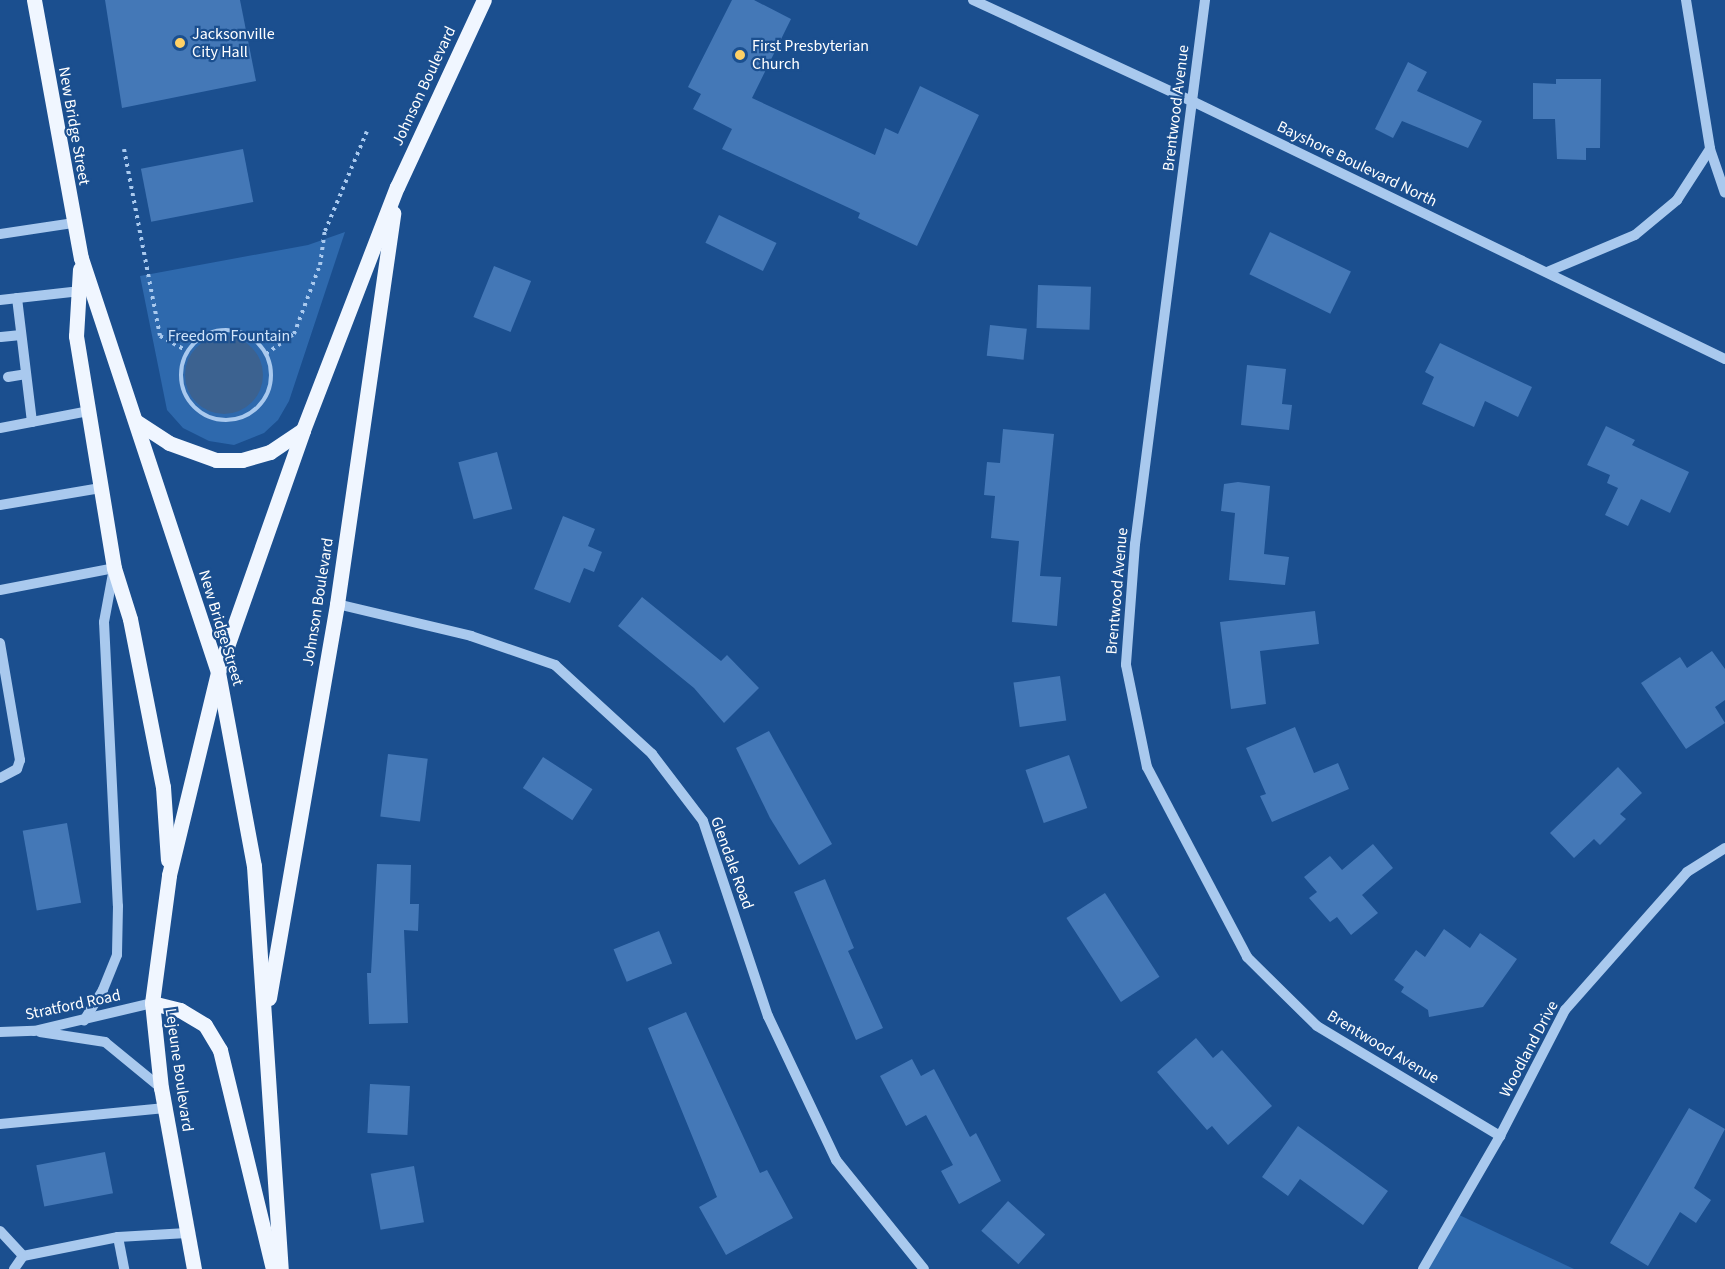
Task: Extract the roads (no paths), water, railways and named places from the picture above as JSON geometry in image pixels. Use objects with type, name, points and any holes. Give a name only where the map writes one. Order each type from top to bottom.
[{"type":"main road","name":"New Bridge Street","points":[[34,0],[81,258],[218,672],[254,866],[265,1022]]},
{"type":"main road","name":"Johnson Boulevard","points":[[169,875],[218,672],[303,430],[397,186],[484,0]]},
{"type":"main road","name":"Johnson Boulevard","points":[[265,1022],[337,604],[397,186]]},
{"type":"main road","name":"New Bridge Street","points":[[81,258],[76,336],[114,568],[130,619],[157,748],[169,875]]},
{"type":"main road","points":[[137,422],[169,443],[216,460],[242,460],[270,452],[303,430]]},
{"type":"main road","name":"Lejeune Boulevard","points":[[169,875],[152,1003],[161,1088],[194,1269]]},
{"type":"main road","points":[[152,1003],[180,1010],[205,1025],[220,1050],[273,1269]]},
{"type":"main road","points":[[265,1022],[281,1269]]},
{"type":"street","name":"Bayshore Boulevard North","points":[[973,0],[1192,101],[1725,359]]},
{"type":"street","name":"Brentwood Avenue","points":[[1205,0],[1135,544],[1126,665],[1147,767],[1246,957],[1317,1026],[1500,1136]]},
{"type":"street","points":[[1686,0],[1710,149],[1725,193]]},
{"type":"street","points":[[1547,272],[1635,235],[1677,200],[1710,149]]},
{"type":"street","points":[[0,234],[74,223]]},
{"type":"street","points":[[0,300],[80,291]]},
{"type":"street","points":[[17,298],[32,422]]},
{"type":"street","points":[[1,337],[21,334]]},
{"type":"street","points":[[8,377],[26,374]]},
{"type":"street","points":[[0,428],[89,411]]},
{"type":"street","points":[[0,505],[101,488]]},
{"type":"street","points":[[0,590],[114,568]]},
{"type":"street","name":"New Bridge Street","points":[[84,1020],[103,990],[117,955],[118,906],[104,622],[114,568]]},
{"type":"street","name":"Glendale Road","points":[[337,604],[471,636],[555,665],[652,754],[703,821],[768,1017],[836,1160],[924,1269]]},
{"type":"street","points":[[0,643],[20,760],[17,769],[0,778]]},
{"type":"street","name":"Woodland Drive","points":[[1423,1269],[1500,1136],[1565,1010],[1687,872],[1725,848]]},
{"type":"street","name":"Stratford Road","points":[[0,1032],[34,1031],[152,1003]]},
{"type":"street","points":[[34,1031],[105,1042],[161,1088]]},
{"type":"street","points":[[0,1124],[165,1108]]},
{"type":"street","points":[[0,1231],[22,1256]]},
{"type":"street","points":[[14,1269],[22,1256],[118,1237],[187,1233]]},
{"type":"street","points":[[118,1237],[124,1269]]},
{"type":"place","name":"Jacksonville City Hall","points":[[180,43]]},
{"type":"place","name":"First Presbyterian Church","points":[[740,55]]},
{"type":"park label","name":"Freedom Fountain","points":[[229,336]]}]
